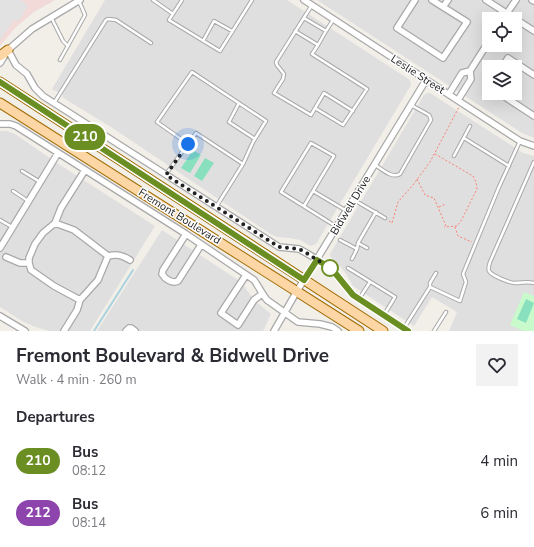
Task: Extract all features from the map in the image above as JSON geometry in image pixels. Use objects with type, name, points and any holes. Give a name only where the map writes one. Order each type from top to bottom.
[{"type":"main road","points":[[0,56],[8,50]]},
{"type":"main road","name":"Fremont Boulevard","points":[[0,82],[383,331]]},
{"type":"main road","name":"Fremont Boulevard","points":[[0,102],[359,331]]},
{"type":"street","points":[[0,63],[8,50],[32,29],[80,0]]},
{"type":"street","name":"Leslie Street","points":[[304,0],[520,141],[534,146]]},
{"type":"street","points":[[415,0],[397,28],[443,58],[467,22],[432,0]]},
{"type":"street","points":[[443,7],[448,0]]},
{"type":"street","points":[[486,0],[505,12]]},
{"type":"street","points":[[508,12],[516,0]]},
{"type":"street","points":[[522,23],[534,31]]},
{"type":"street","points":[[8,50],[16,65],[27,74],[39,93],[54,104],[279,247],[299,249],[331,268],[353,295],[359,300],[406,330]]},
{"type":"street","points":[[449,94],[462,74],[470,71],[482,52]]},
{"type":"street","points":[[522,67],[534,75]]},
{"type":"street","points":[[460,101],[471,79],[470,71]]},
{"type":"street","name":"Bidwell Drive","points":[[274,331],[284,312],[426,80]]},
{"type":"street","points":[[510,100],[534,116]]},
{"type":"street","name":"Fremont Boulevard","points":[[0,124],[10,124],[16,126],[202,244],[254,280],[267,300],[298,322],[320,324],[332,327],[338,331]]},
{"type":"street","points":[[0,248],[58,153]]},
{"type":"street","points":[[80,300],[54,286],[31,270],[29,258],[35,244],[43,233],[55,223],[61,208],[85,170]]},
{"type":"street","points":[[55,223],[74,230],[108,256]]},
{"type":"street","points":[[186,234],[163,270],[162,274],[167,279],[174,282],[178,281],[202,244]]},
{"type":"street","points":[[64,331],[77,310],[80,300],[98,280],[108,256],[114,254],[123,256],[130,260]]},
{"type":"street","points":[[6,257],[20,263],[29,263]]},
{"type":"street","points":[[246,275],[221,314],[238,325],[254,300],[262,294]]},
{"type":"street","points":[[0,316],[25,331]]},
{"type":"street","points":[[126,331],[131,328],[135,331]]},
{"type":"lane","points":[[60,60],[85,15],[80,0]]},
{"type":"lane","points":[[153,0],[174,14]]},
{"type":"lane","points":[[182,0],[169,20],[220,51],[252,0]]},
{"type":"lane","points":[[312,5],[276,62],[284,74],[283,79],[274,93],[310,115],[324,94],[352,111]]},
{"type":"lane","points":[[51,17],[63,41],[68,46]]},
{"type":"lane","points":[[304,18],[326,31]]},
{"type":"lane","points":[[315,108],[343,125],[367,89],[312,54],[334,19]]},
{"type":"lane","points":[[54,104],[106,20],[116,20],[151,43]]},
{"type":"lane","points":[[203,41],[214,21],[232,31]]},
{"type":"lane","points":[[295,31],[318,45]]},
{"type":"lane","points":[[188,144],[157,122],[192,72],[266,121],[243,164],[216,207]]},
{"type":"lane","points":[[239,103],[228,122],[255,140]]},
{"type":"lane","points":[[374,165],[393,176],[398,176],[431,121],[429,116],[411,105]]},
{"type":"lane","points":[[454,156],[470,126]]},
{"type":"lane","points":[[166,175],[196,132],[243,164]]},
{"type":"lane","points":[[464,138],[509,166]]},
{"type":"lane","points":[[430,286],[460,301],[466,282],[462,274],[520,141]]},
{"type":"lane","points":[[304,206],[334,156],[311,143],[281,192],[337,227]]},
{"type":"lane","points":[[534,162],[488,269],[494,276],[514,283],[527,281],[534,283]]},
{"type":"lane","points":[[22,171],[40,183]]},
{"type":"lane","points":[[313,191],[346,211]]},
{"type":"lane","points":[[13,192],[29,202]]},
{"type":"lane","points":[[354,199],[385,218]]},
{"type":"lane","points":[[352,259],[358,243],[376,212]]},
{"type":"lane","points":[[0,220],[13,228]]},
{"type":"lane","points":[[340,240],[357,249]]},
{"type":"lane","points":[[358,243],[367,248]]},
{"type":"lane","points":[[348,268],[395,297],[384,316]]},
{"type":"lane","points":[[406,330],[436,273]]},
{"type":"lane","points":[[359,300],[370,282]]},
{"type":"lane","points":[[434,331],[446,312]]},
{"type":"path","points":[[385,218],[392,223],[398,202],[430,162],[460,101]]},
{"type":"path","points":[[417,179],[425,195],[434,198],[445,227],[457,226],[462,221],[477,189],[476,182],[473,176],[434,154]]},
{"type":"path","points":[[438,207],[446,204]]},
{"type":"path","points":[[454,226],[458,236],[476,243]]},
{"type":"shaded area","points":[[0,0],[55,0],[34,12],[16,27],[0,46]]},
{"type":"shaded area","points":[[0,0],[20,0],[28,5],[19,21],[14,20],[0,40]]},
{"type":"shaded area","points":[[105,0],[287,0],[410,80],[411,85],[316,244],[311,246],[300,240],[272,235],[52,89]]},
{"type":"shaded area","points":[[317,0],[534,0],[534,138],[522,133]]},
{"type":"shaded area","points":[[430,93],[523,153],[534,156],[534,331],[449,331],[457,312],[432,297],[414,326],[353,286],[347,275],[330,256],[424,95]]},
{"type":"shaded area","points":[[0,131],[7,131],[15,134],[155,226],[90,331],[49,331],[22,321],[0,307]]},
{"type":"shaded area","points":[[162,230],[241,282],[254,300],[271,314],[263,331],[97,331]]},
{"type":"green space","points":[[193,150],[201,155],[190,173],[181,168]]},
{"type":"green space","points":[[205,158],[214,163],[202,181],[194,176]]},
{"type":"green space","points":[[524,292],[534,296],[534,331],[524,331],[510,325]]},
{"type":"green space","points":[[526,299],[534,303],[526,323],[517,319]]},
{"type":"waterway","points":[[94,331],[133,270]]},
{"type":"bus line","name":"210","points":[[0,82],[304,280],[317,260],[331,268],[353,295],[408,331]]},
{"type":"route","points":[[188,144],[166,175],[279,247],[299,249],[330,268]]}]
